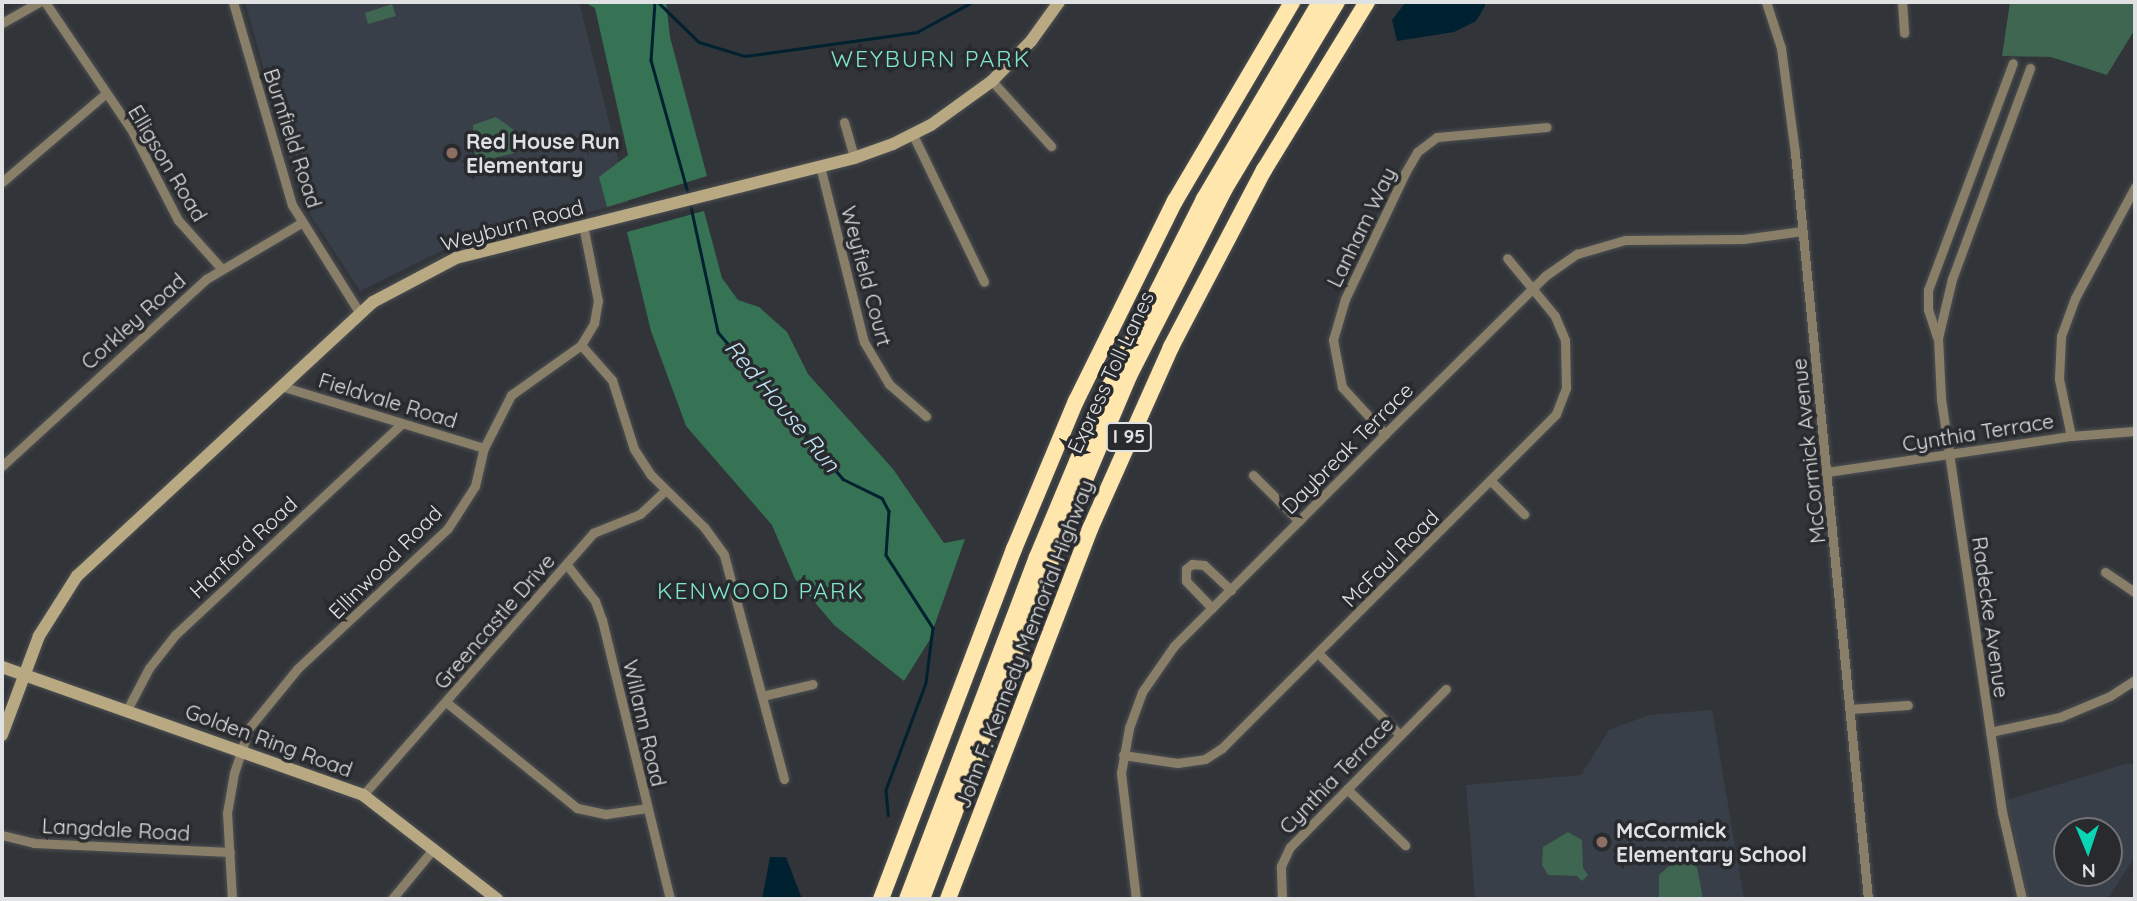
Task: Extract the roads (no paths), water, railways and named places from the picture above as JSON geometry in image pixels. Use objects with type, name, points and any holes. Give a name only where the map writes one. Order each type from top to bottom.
[{"type":"highway","name":"John F. Kennedy Memorial Highway","points":[[881,899],[1014,549],[1081,390],[1175,201],[1293,2]]},
{"type":"highway","name":"Express Toll Lanes","points":[[907,899],[1037,557],[1104,397],[1208,191],[1320,2]]},
{"type":"highway","name":"Express Toll Lanes","points":[[922,899],[1046,570],[1116,405],[1224,190],[1337,2]]},
{"type":"highway","name":"John F. Kennedy Memorial Highway","points":[[948,899],[1090,529],[1166,358],[1264,170],[1367,2]]},
{"type":"street","points":[[2,23],[39,2]]},
{"type":"street","name":"Elligson Road","points":[[45,2],[135,137],[178,220],[221,268]]},
{"type":"street","name":"Burnfield Road","points":[[233,2],[287,190],[301,223],[359,312]]},
{"type":"street","name":"Weyburn Road","points":[[2,735],[23,675],[48,619],[77,576],[359,312],[416,275],[456,258],[854,158],[913,135],[992,81],[1031,41],[1059,2]]},
{"type":"street","name":"McCormick Avenue","points":[[1766,2],[1785,72],[1868,899]]},
{"type":"street","points":[[1902,2],[1904,33]]},
{"type":"street","name":"Radecke Avenue","points":[[1938,338],[1928,310],[1928,290],[2013,63]]},
{"type":"street","name":"Radecke Avenue","points":[[2022,899],[2006,836],[1990,732],[1941,399],[1938,338],[1952,279],[2030,68]]},
{"type":"street","points":[[2006,77],[2024,84]]},
{"type":"street","points":[[992,81],[1051,146]]},
{"type":"street","points":[[2,182],[105,94]]},
{"type":"street","points":[[844,122],[854,158]]},
{"type":"street","name":"Lanham Way","points":[[1385,434],[1342,387],[1333,340],[1345,299],[1405,173],[1417,152],[1437,137],[1547,127]]},
{"type":"street","points":[[913,135],[984,282]]},
{"type":"street","name":"Weyfield Court","points":[[820,166],[864,342],[889,384],[926,416]]},
{"type":"street","points":[[2071,436],[2059,379],[2061,336],[2075,298],[2135,187]]},
{"type":"street","name":"Corkley Road","points":[[2,466],[221,268],[301,223]]},
{"type":"street","points":[[583,225],[598,301],[594,323],[581,345],[612,380],[634,449],[665,491],[704,527],[724,555],[783,779]]},
{"type":"street","name":"Daybreak Terrace","points":[[1136,899],[1122,805],[1123,755],[1136,707],[1153,673],[1212,608],[1385,434],[1532,289],[1577,254],[1610,241],[1743,239],[1802,231]]},
{"type":"street","name":"McFaul Road","points":[[1123,755],[1177,763],[1212,755],[1319,654],[1550,421],[1566,388],[1567,353],[1561,327],[1507,258]]},
{"type":"street","name":"Ellinwood Road","points":[[232,899],[227,813],[241,749],[253,720],[274,694],[448,528],[475,486],[484,448],[502,408],[521,385],[581,345]]},
{"type":"street","name":"Fieldvale Road","points":[[281,386],[484,448]]},
{"type":"street","name":"Hanford Road","points":[[127,710],[149,667],[175,635],[401,424]]},
{"type":"street","name":"Cynthia Terrace","points":[[1827,472],[2071,436],[2135,430]]},
{"type":"street","points":[[1254,475],[1299,521]]},
{"type":"street","points":[[1491,481],[1524,514]]},
{"type":"street","name":"Greencastle Drive","points":[[363,794],[593,533],[640,514],[665,491]]},
{"type":"street","points":[[1212,608],[1186,581],[1186,569],[1192,564],[1204,565],[1231,590]]},
{"type":"street","name":"Willann Road","points":[[567,565],[596,601],[602,620],[670,899]]},
{"type":"street","points":[[2105,572],[2135,592]]},
{"type":"street","points":[[1319,654],[1399,734]]},
{"type":"street","name":"Golden Ring Road","points":[[2,667],[363,794],[497,899]]},
{"type":"street","points":[[1990,732],[2060,717],[2110,696],[2135,680]]},
{"type":"street","points":[[762,696],[813,684]]},
{"type":"street","name":"Cynthia Terrace","points":[[1282,899],[1281,866],[1286,852],[1446,689]]},
{"type":"street","points":[[446,702],[577,807],[606,814],[647,808]]},
{"type":"street","points":[[1850,709],[1908,705]]},
{"type":"street","points":[[1348,789],[1405,845]]},
{"type":"street","name":"Langdale Road","points":[[2,835],[34,843],[230,852]]},
{"type":"street","points":[[391,899],[434,848]]},
{"type":"water","points":[[1406,2],[1485,2],[1485,6],[1476,21],[1454,32],[1397,41],[1392,20]]},
{"type":"water","points":[[770,857],[786,857],[802,899],[762,899]]},
{"type":"waterway","name":"Red House Run","points":[[655,2],[651,60],[689,196]]},
{"type":"waterway","points":[[658,2],[699,42],[745,56],[917,32],[972,2]]},
{"type":"waterway","name":"Red House Run","points":[[690,202],[718,332],[843,479],[882,498],[889,511],[886,555],[933,628],[926,683],[886,790],[888,815]]},
{"type":"place","name":"Red House Run Elementary","points":[[452,153]]},
{"type":"place","name":"McCormick Elementary School","points":[[1602,842]]},
{"type":"district","name":"WEYBURN PARK","points":[[931,59]]},
{"type":"district","name":"KENWOOD PARK","points":[[761,591]]}]
